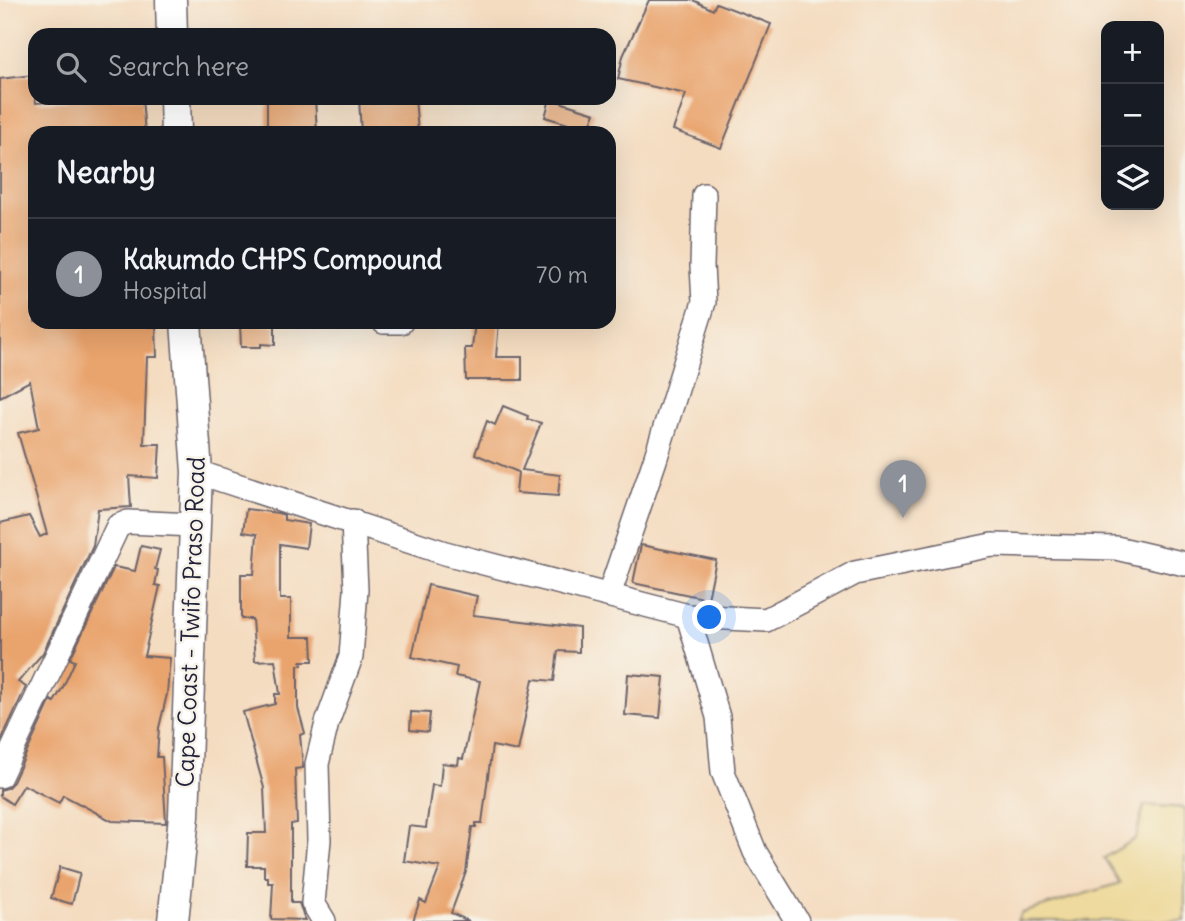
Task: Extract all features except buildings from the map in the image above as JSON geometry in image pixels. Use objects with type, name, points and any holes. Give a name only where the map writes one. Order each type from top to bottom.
[{"type":"main road","points":[[171,0],[172,28]]},
{"type":"main road","points":[[175,105],[176,126]]},
{"type":"main road","name":"Cape Coast - Twifo Praso Road","points":[[173,921],[184,816],[197,472],[187,329]]},
{"type":"street","points":[[610,595],[704,302],[704,195]]},
{"type":"street","points":[[197,472],[445,553],[688,616],[765,620],[855,573],[992,545],[1116,548],[1185,565]]},
{"type":"street","points":[[324,921],[313,903],[319,840],[317,764],[327,723],[351,657],[356,590],[353,521]]},
{"type":"street","points":[[0,776],[118,526],[128,522],[193,525]]},
{"type":"street","points":[[688,616],[718,717],[723,772],[755,852],[797,921]]},
{"type":"sand","points":[[1144,805],[1185,808],[1185,921],[1017,921],[1022,913],[1120,883],[1104,858],[1136,838]]},
{"type":"place","name":"Kakumdo CHPS Compound","points":[[903,518]]}]
